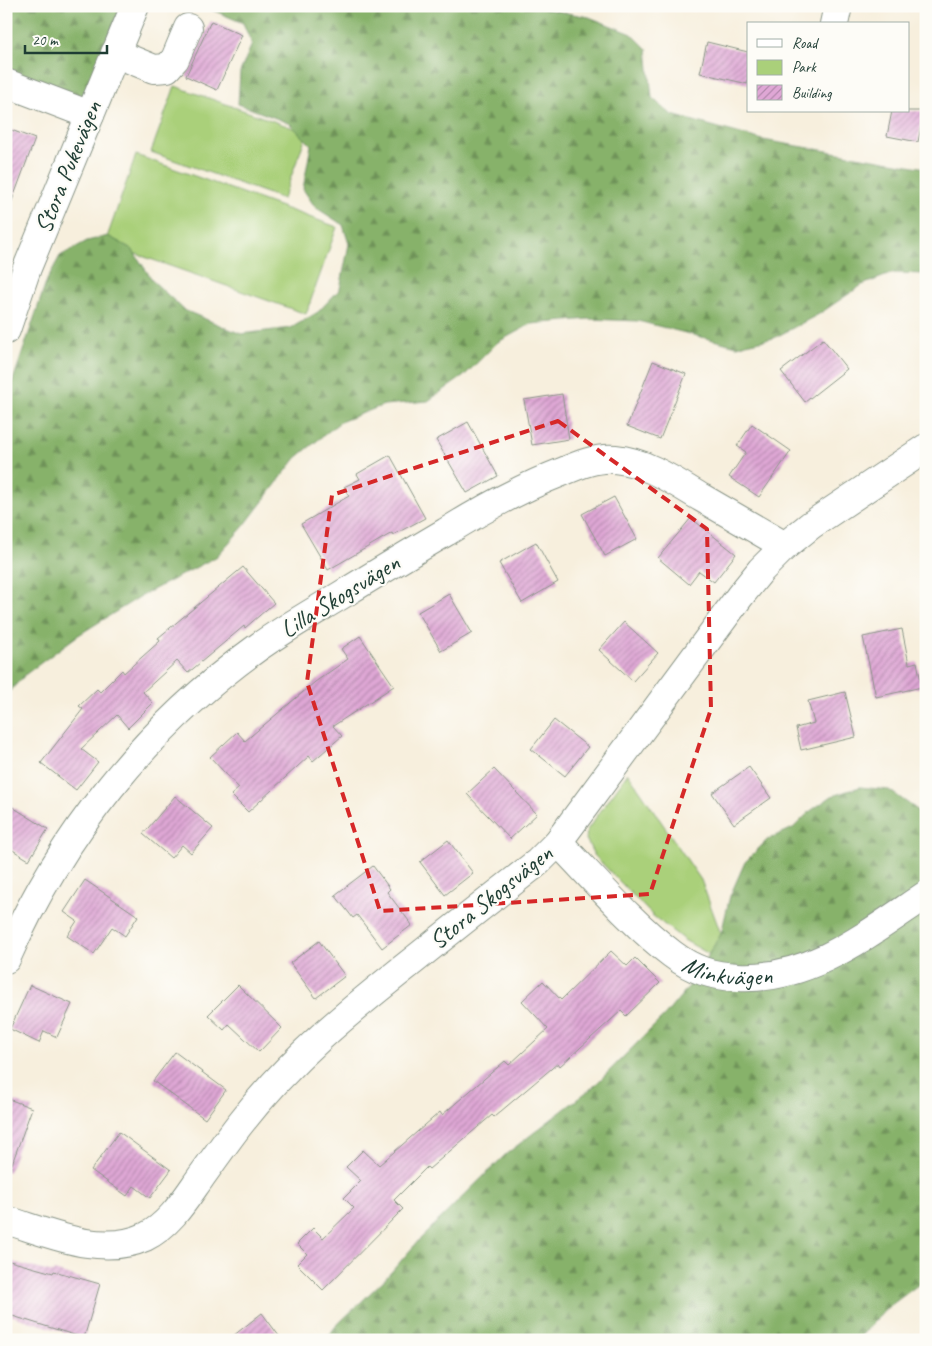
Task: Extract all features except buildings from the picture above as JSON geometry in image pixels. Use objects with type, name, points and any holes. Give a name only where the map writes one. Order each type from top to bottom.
[{"type":"street","name":"Stora Pukevägen","points":[[6,330],[17,264],[90,115],[135,6]]},
{"type":"street","points":[[834,22],[838,6]]},
{"type":"street","points":[[115,53],[154,69],[167,68],[175,60],[188,28]]},
{"type":"street","points":[[6,83],[90,115]]},
{"type":"street","name":"Stora Skogsvägen","points":[[6,1220],[79,1242],[107,1246],[129,1242],[146,1236],[162,1225],[178,1208],[259,1100],[310,1046],[356,1005],[538,862],[558,842],[761,570],[785,546],[811,525],[926,448]]},
{"type":"street","name":"Lilla Skogsvägen","points":[[6,959],[44,884],[76,832],[136,756],[176,716],[217,679],[257,648],[476,513],[517,490],[585,462],[613,458],[635,462],[785,546]]},
{"type":"street","name":"Minkvägen","points":[[558,842],[654,940],[693,968],[711,975],[754,978],[780,975],[805,968],[834,954],[926,895]]},
{"type":"highlighted area","points":[[558,421],[707,529],[711,709],[650,894],[380,911],[307,682],[332,495]]},
{"type":"green space","points":[[6,6],[121,6],[82,100],[6,73]]},
{"type":"green space","points":[[203,6],[530,6],[589,17],[632,34],[647,49],[652,98],[672,115],[763,140],[926,168],[926,274],[893,273],[862,285],[819,314],[774,338],[737,346],[638,321],[589,319],[531,324],[498,342],[464,376],[428,401],[384,405],[340,422],[296,458],[244,526],[216,557],[141,596],[77,636],[26,674],[6,695],[6,401],[47,280],[60,256],[87,241],[108,236],[132,249],[153,281],[184,310],[241,334],[291,328],[318,312],[340,289],[349,244],[343,225],[315,207],[303,189],[311,145],[289,123],[238,104],[240,72],[252,44],[243,23]]},
{"type":"green space","points":[[175,86],[307,133],[283,199],[151,152]]},
{"type":"green space","points":[[136,155],[337,227],[306,314],[105,243]]},
{"type":"green space","points":[[628,773],[701,880],[721,934],[709,954],[684,940],[652,915],[594,855],[586,839],[587,830]]},
{"type":"green space","points":[[860,787],[889,790],[916,809],[926,824],[926,1279],[887,1308],[857,1340],[325,1340],[336,1326],[386,1278],[420,1239],[505,1155],[593,1087],[666,1014],[690,985],[721,934],[730,896],[745,862],[767,840],[793,828],[809,812],[832,796]]}]
